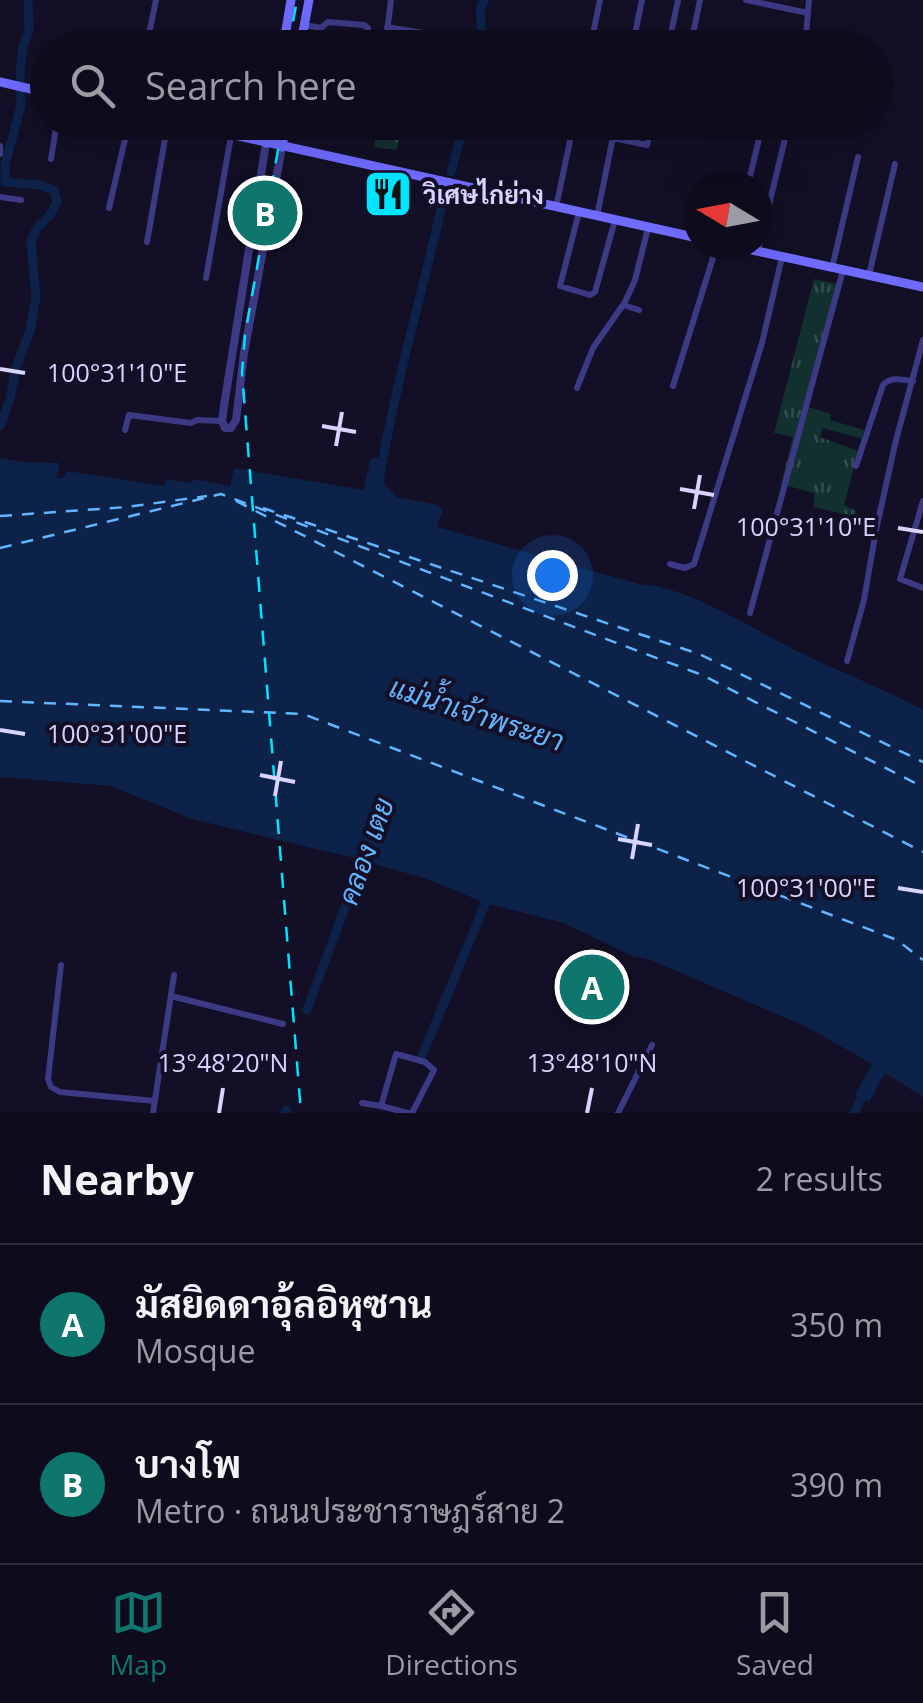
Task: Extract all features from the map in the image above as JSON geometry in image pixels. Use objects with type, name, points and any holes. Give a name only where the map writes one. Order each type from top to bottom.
[{"type":"main road","points":[[286,30],[292,0]]},
{"type":"main road","points":[[303,30],[309,0]]},
{"type":"main road","points":[[0,82],[30,89]]},
{"type":"main road","points":[[251,140],[683,235]]},
{"type":"main road","points":[[282,147],[283,140]]},
{"type":"main road","points":[[773,254],[923,288]]},
{"type":"street","points":[[150,30],[156,0]]},
{"type":"street","points":[[387,30],[392,0]]},
{"type":"street","points":[[594,30],[600,0]]},
{"type":"street","points":[[636,30],[642,0]]},
{"type":"street","points":[[672,30],[678,0]]},
{"type":"street","points":[[694,30],[700,0]]},
{"type":"street","points":[[746,0],[808,13]]},
{"type":"street","points":[[806,30],[809,0]]},
{"type":"street","points":[[304,25],[321,28],[328,22],[364,25],[368,30]]},
{"type":"street","points":[[387,27],[405,30]]},
{"type":"street","points":[[51,159],[54,140]]},
{"type":"street","points":[[108,208],[125,140]]},
{"type":"street","points":[[146,242],[165,140]]},
{"type":"street","points":[[206,278],[230,140]]},
{"type":"street","points":[[556,206],[570,140]]},
{"type":"street","points":[[596,216],[613,140]]},
{"type":"street","points":[[623,140],[647,145],[648,140]]},
{"type":"street","points":[[752,170],[759,140]]},
{"type":"street","points":[[773,191],[786,140]]},
{"type":"street","points":[[266,143],[222,421],[228,428],[236,420],[244,353],[282,147]]},
{"type":"street","points":[[0,146],[0,154]]},
{"type":"street","points":[[750,612],[837,269],[858,156]]},
{"type":"street","points":[[869,276],[895,164]]},
{"type":"street","points":[[0,198],[21,200]]},
{"type":"street","points":[[579,212],[560,286],[590,295],[595,292],[614,220]]},
{"type":"street","points":[[576,388],[592,348],[623,305],[635,280],[648,228]]},
{"type":"street","points":[[670,564],[686,568],[694,564],[762,343],[782,256]]},
{"type":"street","points":[[673,386],[713,260]]},
{"type":"street","points":[[623,305],[639,310]]},
{"type":"street","points":[[847,661],[864,600],[896,440],[923,340]]},
{"type":"street","points":[[856,466],[883,385],[893,378],[913,381]]},
{"type":"street","points":[[125,430],[128,415],[188,423],[222,421]]},
{"type":"street","points":[[923,501],[900,579],[923,588]]},
{"type":"street","points":[[61,965],[49,1072],[51,1087],[60,1092],[155,1101]]},
{"type":"street","points":[[152,1113],[174,976]]},
{"type":"street","points":[[170,996],[283,1024]]},
{"type":"street","points":[[618,1113],[652,1044]]},
{"type":"street","points":[[362,1103],[410,1113],[434,1070],[425,1062],[396,1054],[381,1106]]},
{"type":"green space","points":[[375,140],[399,140],[397,150],[374,147]]},
{"type":"green space","points":[[814,279],[842,285],[808,407],[831,414],[830,420],[864,430],[862,439],[823,428],[820,437],[858,451],[844,505],[856,511],[855,517],[814,507],[814,493],[781,484],[793,437],[774,433]]},
{"type":"water","name":"แม่น้ำเจ้าพระยา","points":[[383,456],[378,478],[397,497],[437,505],[443,510],[437,527],[680,593],[923,710],[923,1097],[885,1073],[869,1102],[855,1095],[872,1064],[807,1027],[651,960],[632,956],[564,923],[485,903],[427,879],[350,857],[192,819],[111,786],[0,777],[0,458],[59,463],[57,478],[63,478],[67,471],[164,486],[166,479],[192,483],[193,479],[230,486],[234,468],[364,490],[370,459]]},
{"type":"waterway","points":[[0,426],[30,331],[36,297],[31,241],[57,202],[54,190],[5,182],[5,165],[21,105],[20,70],[29,31],[28,0]]},
{"type":"waterway","points":[[482,30],[480,10],[484,0]]},
{"type":"waterway","points":[[451,172],[459,140]]},
{"type":"waterway","points":[[378,487],[400,376],[445,192]]},
{"type":"waterway","name":"คลอง เตย","points":[[307,1010],[365,853]]},
{"type":"waterway","points":[[422,1056],[490,892]]},
{"type":"waterway","points":[[854,1113],[866,1089]]},
{"type":"ferry route","points":[[0,548],[221,494],[702,675],[923,787]]},
{"type":"ferry route","points":[[0,516],[127,507],[207,496]]},
{"type":"ferry route","points":[[236,501],[923,852]]},
{"type":"ferry route","points":[[263,508],[699,654],[923,762]]},
{"type":"ferry route","points":[[0,701],[303,714],[897,940],[923,960]]},
{"type":"railway","points":[[291,30],[297,0]]},
{"type":"railway","points":[[280,140],[245,335],[242,373],[301,1113]]},
{"type":"place","name":"วิเศษไก่ย่าง","points":[[388,194]]},
{"type":"place","name":"บางโพ","points":[[265,213]]},
{"type":"place","name":"มัสยิดดาอุ้ลอิหุซาน","points":[[592,987]]}]
